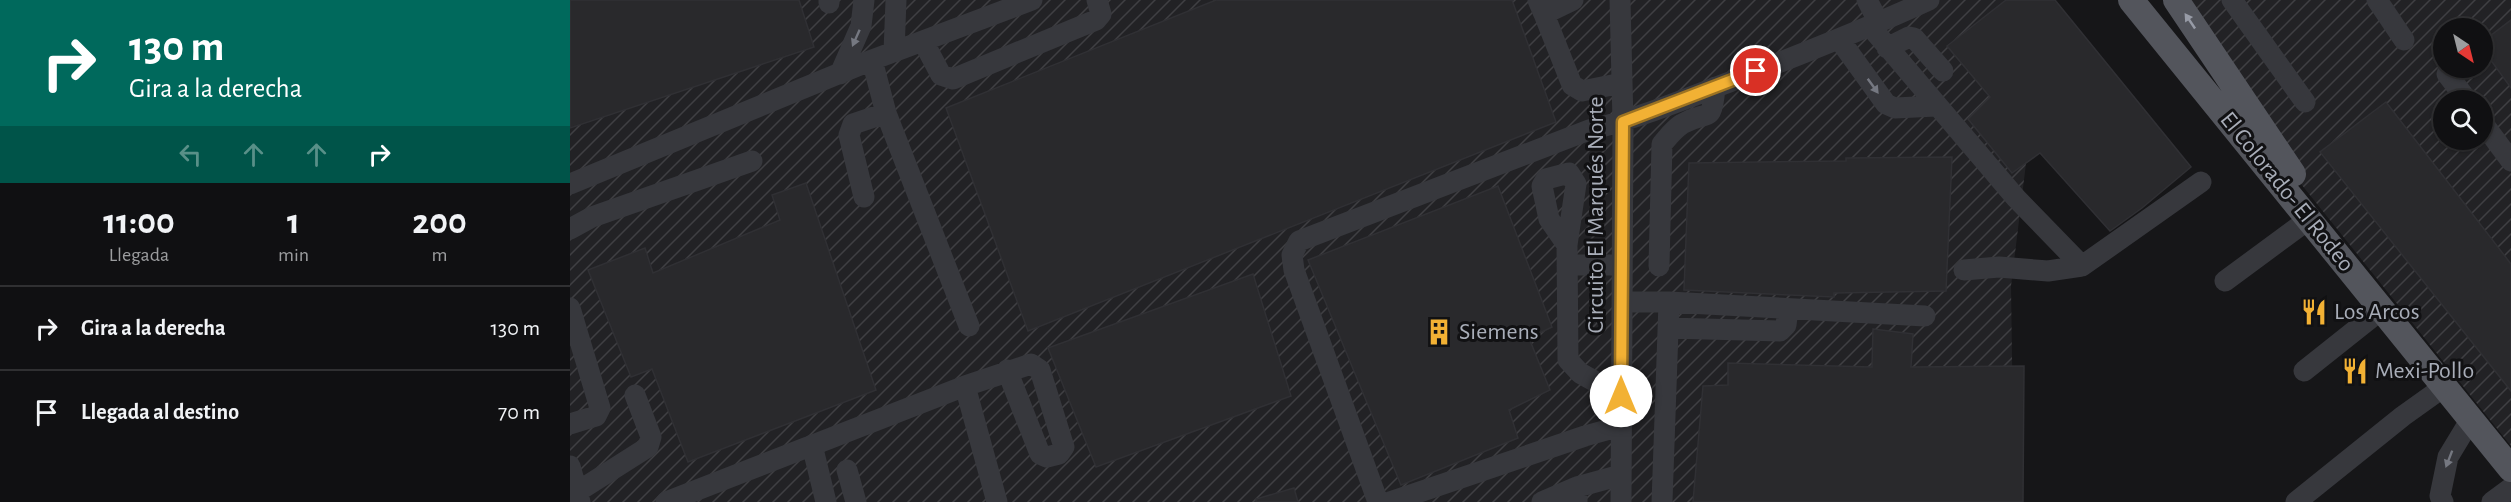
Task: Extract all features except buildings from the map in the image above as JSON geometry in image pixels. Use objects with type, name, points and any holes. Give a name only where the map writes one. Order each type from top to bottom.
[{"type":"main road","name":"El Colorado- El Rodeo","points":[[2131,0],[2511,469]]},
{"type":"main road","name":"El Colorado- El Rodeo","points":[[2149,0],[2511,443]]},
{"type":"main road","points":[[2176,0],[2293,174]]},
{"type":"street","points":[[840,74],[861,26],[864,0]]},
{"type":"street","points":[[894,52],[897,0]]},
{"type":"street","points":[[570,184],[872,60],[1032,0]]},
{"type":"street","points":[[923,41],[941,75],[953,79],[1096,20],[1101,14],[1097,0]]},
{"type":"street","points":[[1573,0],[1541,7],[1572,85],[1582,91],[1622,83]]},
{"type":"street","name":"Circuito El Marqués Norte","points":[[1620,0],[1623,122],[1621,502]]},
{"type":"street","points":[[1867,0],[1874,25],[1887,48],[2016,198],[2082,266]]},
{"type":"street","points":[[1378,502],[1294,270],[1292,255],[1299,241],[1589,130],[1623,122],[1715,87],[1874,25],[1929,0]]},
{"type":"street","points":[[2232,0],[2305,102]]},
{"type":"street","points":[[2377,0],[2404,40]]},
{"type":"street","points":[[1887,48],[1909,37],[1914,38],[1943,71]]},
{"type":"street","points":[[1839,39],[1886,104],[1895,108],[1936,106]]},
{"type":"street","points":[[872,60],[886,112],[969,326]]},
{"type":"street","points":[[2450,78],[2459,90]]},
{"type":"street","points":[[1659,266],[1662,144],[1672,131],[1683,123],[1706,117],[1710,113],[1714,108],[1715,87]]},
{"type":"street","points":[[864,197],[849,135],[850,129],[853,124],[886,112]]},
{"type":"street","points":[[2493,137],[2511,161]]},
{"type":"street","points":[[570,229],[592,217],[752,161]]},
{"type":"street","points":[[1965,270],[1999,267],[2048,271],[2082,266],[2201,182]]},
{"type":"street","points":[[2225,281],[2309,219]]},
{"type":"street","points":[[1621,396],[1580,373],[1568,360],[1567,255],[1622,265]]},
{"type":"street","points":[[1622,302],[1669,302],[1925,316]]},
{"type":"street","points":[[1662,502],[1669,302]]},
{"type":"street","points":[[570,308],[600,408],[596,416],[570,424]]},
{"type":"street","points":[[1668,328],[1780,331],[1786,325],[1788,309]]},
{"type":"street","points":[[2304,371],[2382,309]]},
{"type":"street","points":[[666,502],[1007,370]]},
{"type":"street","points":[[965,386],[997,502]]},
{"type":"street","points":[[2296,502],[2403,416],[2445,386]]},
{"type":"street","points":[[570,466],[579,497],[648,447],[651,437],[634,395]]},
{"type":"street","points":[[2443,502],[2440,496],[2448,457],[2471,419]]},
{"type":"street","points":[[1390,502],[1621,426]]},
{"type":"street","points":[[812,445],[826,502]]},
{"type":"street","points":[[847,470],[856,502]]},
{"type":"street","points":[[1542,502],[1577,495],[1621,475]]},
{"type":"street","points":[[2492,502],[2511,488]]},
{"type":"shaded area","points":[[570,0],[2046,0],[2011,286],[2014,502],[570,502]]},
{"type":"shaded area","points":[[2177,0],[2511,0],[2511,446],[2293,174]]},
{"type":"place","name":"Los Arcos","points":[[2314,312]]},
{"type":"place","name":"Siemens","points":[[1439,332]]},
{"type":"place","name":"Mexi-Pollo","points":[[2355,371]]},
{"type":"route","points":[[1621,396],[1623,122],[1756,71]]}]
